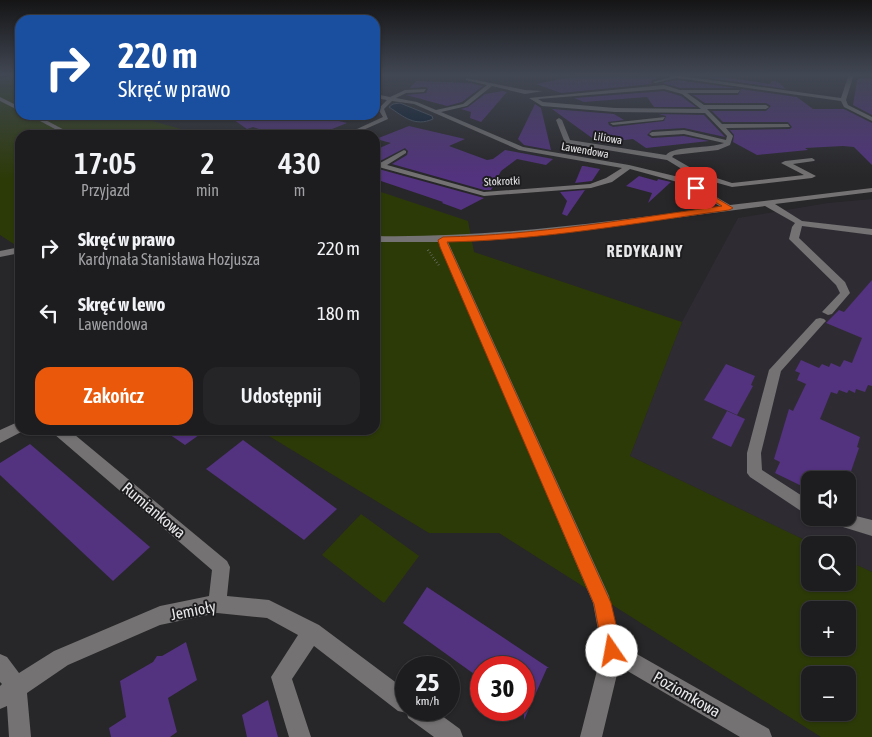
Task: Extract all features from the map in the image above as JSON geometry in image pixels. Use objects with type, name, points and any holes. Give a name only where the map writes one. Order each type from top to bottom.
[{"type":"street","points":[[358,130],[386,118],[382,108]]},
{"type":"street","name":"Lawendowa","points":[[428,108],[521,149],[629,168],[684,181],[729,208]]},
{"type":"street","points":[[436,112],[451,108]]},
{"type":"street","name":"Liliowa","points":[[595,108],[615,110],[741,108]]},
{"type":"street","points":[[851,108],[872,119]]},
{"type":"street","name":"Liliowa","points":[[655,109],[663,118],[670,121]]},
{"type":"street","points":[[652,134],[684,132],[728,142],[730,136],[703,109]]},
{"type":"street","name":"Liliowa","points":[[613,123],[663,118]]},
{"type":"street","points":[[42,120],[61,130]]},
{"type":"street","name":"Liliowa","points":[[559,120],[567,142],[668,158],[695,174],[732,185],[812,176],[785,162],[812,160]]},
{"type":"street","points":[[676,125],[684,132]]},
{"type":"street","points":[[720,126],[788,126]]},
{"type":"street","name":"Liliowa","points":[[668,158],[672,153],[718,148],[728,144],[728,142]]},
{"type":"street","points":[[380,164],[404,152]]},
{"type":"street","name":"Stokrotki","points":[[380,166],[484,194],[591,186],[609,180],[629,168]]},
{"type":"street","points":[[684,181],[695,174]]},
{"type":"street","points":[[380,238],[482,239],[542,233],[767,203],[818,194],[872,190]]},
{"type":"street","points":[[767,203],[800,223],[871,231]]},
{"type":"street","points":[[800,223],[796,227],[794,239],[841,284],[845,293],[775,370],[754,452],[755,473],[801,504]]},
{"type":"street","points":[[443,240],[448,256],[602,603],[612,651],[591,737]]},
{"type":"street","points":[[0,254],[15,251]]},
{"type":"street","points":[[0,437],[15,429]]},
{"type":"street","name":"Rumiankowa","points":[[65,435],[221,567],[217,604]]},
{"type":"street","points":[[856,524],[872,528]]},
{"type":"street","name":"Jemioły","points":[[8,692],[61,658],[160,616],[217,604],[269,609],[312,632],[395,695]]},
{"type":"street","points":[[300,737],[281,676],[312,632]]},
{"type":"street","name":"Poziomkowa","points":[[612,651],[761,737]]},
{"type":"street","points":[[0,664],[20,737]]},
{"type":"street","points":[[431,721],[452,737]]},
{"type":"path","points":[[426,244],[430,254],[441,269]]},
{"type":"path","points":[[590,635],[593,662]]},
{"type":"shaded area","points":[[872,199],[872,572],[856,565],[856,536],[801,536],[801,538],[630,456],[682,322],[738,218],[828,203]]},
{"type":"green space","points":[[0,108],[15,108],[15,120],[148,120],[185,130],[15,130],[15,245],[0,235]]},
{"type":"green space","points":[[380,192],[468,221],[474,252],[682,322],[630,456],[801,538],[801,591],[856,591],[856,565],[872,572],[872,737],[821,737],[499,533],[429,533],[267,435],[380,435]]},
{"type":"green space","points":[[361,514],[419,556],[384,603],[322,555]]},
{"type":"water","points":[[391,108],[413,108],[432,116],[433,119],[421,122],[405,117]]},
{"type":"building","points":[[493,108],[481,122],[470,118],[471,112],[461,109]]},
{"type":"building","points":[[533,108],[541,108],[551,150],[524,145],[518,139]]},
{"type":"building","points":[[769,108],[844,109],[872,123],[872,165],[854,147],[843,146],[805,148],[808,150],[757,155],[733,142],[734,135],[730,130],[790,129],[792,127],[788,122],[723,122],[712,111],[766,111]]},
{"type":"building","points":[[859,108],[872,108],[872,115]]},
{"type":"building","points":[[552,109],[614,114],[624,120],[608,122],[613,127],[664,121],[666,116],[659,114],[704,115],[725,137],[684,128],[652,130],[647,135],[652,138],[684,136],[709,141],[646,148],[633,139],[599,143]]},
{"type":"building","points":[[234,120],[341,120],[339,121],[347,123],[330,130],[262,130],[253,127],[247,129]]},
{"type":"building","points":[[409,126],[465,139],[449,146],[487,160],[493,159],[505,150],[553,159],[546,165],[517,159],[501,171],[491,190],[484,190],[392,164],[407,155],[408,151],[405,148],[380,161],[380,148],[391,143],[380,140],[380,137]]},
{"type":"building","points":[[582,166],[600,169],[592,181],[575,183]]},
{"type":"building","points":[[380,169],[484,198],[461,210],[380,181]]},
{"type":"building","points":[[639,176],[657,181],[658,179],[671,182],[648,203],[652,193],[626,186]]},
{"type":"building","points":[[585,190],[567,216],[562,214],[567,201],[560,192]]},
{"type":"building","points":[[872,280],[872,386],[868,385],[865,392],[856,389],[855,393],[849,390],[847,393],[839,390],[837,394],[831,392],[820,419],[860,437],[857,447],[859,448],[851,471],[801,471],[801,486],[775,473],[780,462],[774,459],[789,409],[793,411],[806,384],[797,380],[800,373],[795,371],[801,360],[819,368],[822,364],[829,367],[831,363],[840,367],[844,360],[852,363],[862,338],[826,323],[839,310],[844,312]]},
{"type":"building","points":[[726,364],[755,376],[751,385],[753,386],[737,415],[704,400]]},
{"type":"building","points":[[727,411],[745,419],[731,447],[712,438]]},
{"type":"building","points":[[170,435],[199,435],[185,445]]},
{"type":"building","points":[[243,440],[337,509],[304,540],[206,469]]},
{"type":"building","points":[[30,444],[150,547],[113,581],[0,475],[0,463]]},
{"type":"building","points":[[427,587],[531,656],[470,656],[470,671],[460,664],[460,656],[449,656],[403,623]]},
{"type":"building","points":[[186,642],[197,680],[168,698],[177,732],[170,737],[111,737],[109,728],[126,717],[120,681],[153,662],[157,656],[162,656]]},
{"type":"building","points":[[535,659],[549,668],[547,668],[535,695]]},
{"type":"building","points":[[268,700],[278,737],[247,737],[242,715]]},
{"type":"district","name":"REDYKAJNY","points":[[645,251]]},
{"type":"route","points":[[612,651],[602,603],[444,247],[443,240],[482,239],[542,233],[729,208],[696,188]]}]
